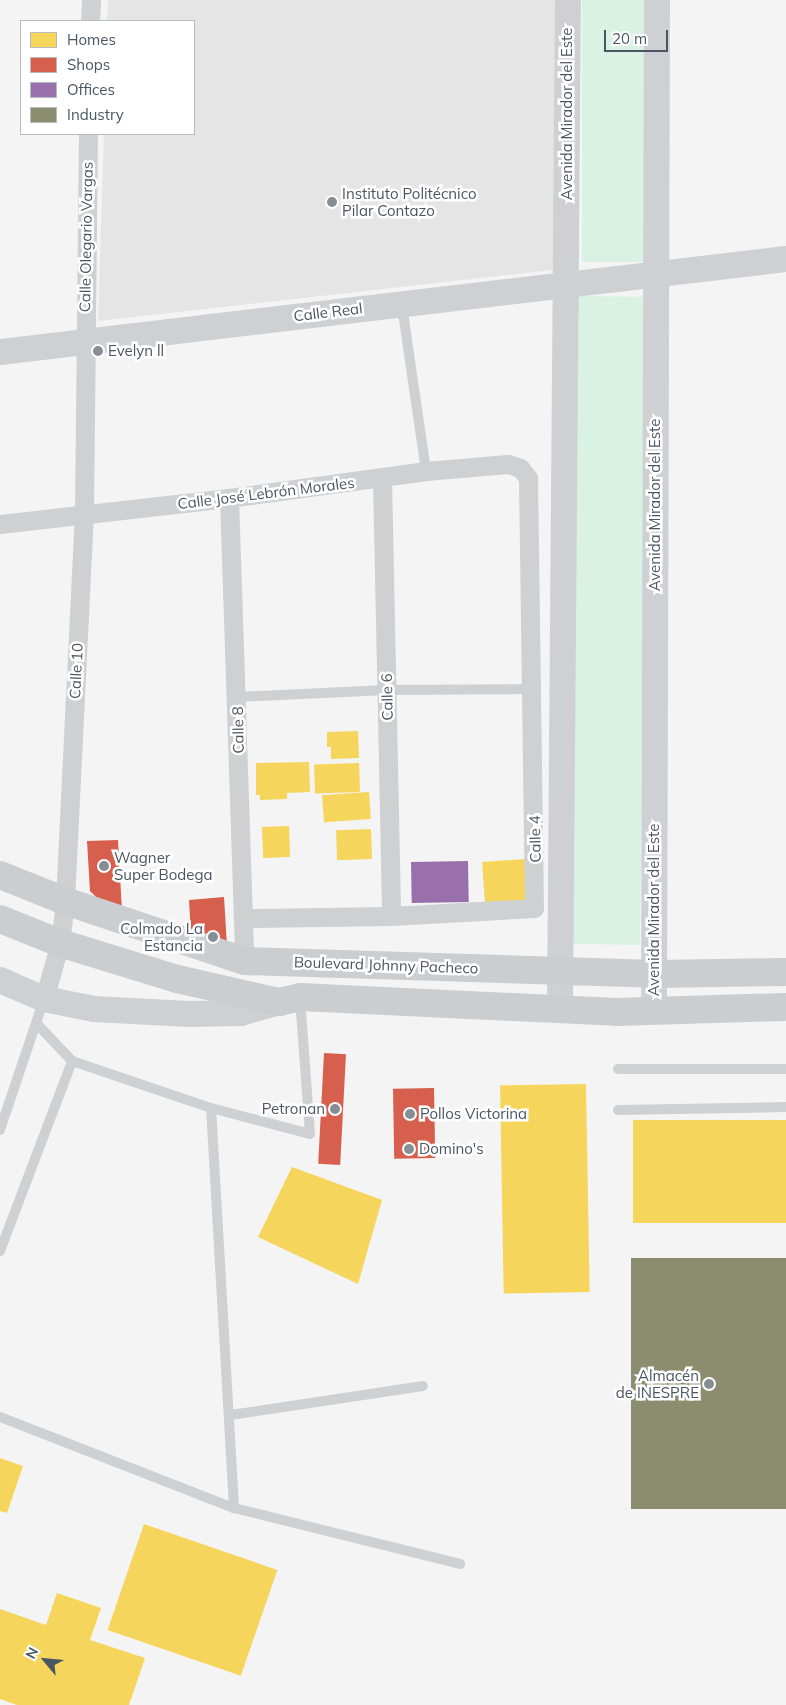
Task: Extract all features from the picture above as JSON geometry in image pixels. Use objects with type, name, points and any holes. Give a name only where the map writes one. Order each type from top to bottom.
[{"type":"main road","name":"Boulevard Johnny Pacheco","points":[[0,875],[65,901],[244,961],[654,974],[786,972]]},
{"type":"main road","points":[[0,918],[60,943],[177,979],[289,1000],[654,1011],[786,1008]]},
{"type":"street","points":[[90,20],[91,0]]},
{"type":"street","name":"Avenida Mirador del Este","points":[[560,1009],[568,0]]},
{"type":"street","name":"Avenida Mirador del Este","points":[[654,1011],[657,0]]},
{"type":"street","name":"Calle Olegario Vargas","points":[[84,341],[88,135]]},
{"type":"street","name":"Calle Real","points":[[0,352],[786,259]]},
{"type":"street","name":"Calle 10","points":[[44,999],[60,943],[65,901],[84,514],[84,341]]},
{"type":"street","name":"Calle José Lebrón Morales","points":[[0,524],[229,498],[382,478],[426,470],[508,464],[520,468],[528,478]]},
{"type":"street","name":"Calle 6","points":[[382,478],[392,916]]},
{"type":"street","name":"Calle 4","points":[[243,918],[392,916],[530,911],[534,908],[528,478]]},
{"type":"street","name":"Calle 8","points":[[229,498],[237,697],[244,961]]},
{"type":"street","points":[[0,980],[44,999],[94,1009],[189,1014],[241,1013],[289,1000]]},
{"type":"lane","points":[[402,303],[426,470]]},
{"type":"lane","points":[[237,697],[387,690],[532,689]]},
{"type":"lane","points":[[0,1130],[44,999]]},
{"type":"lane","points":[[37,1024],[72,1061],[211,1108],[310,1134],[289,1000]]},
{"type":"lane","points":[[0,1251],[72,1061]]},
{"type":"lane","points":[[618,1070],[786,1069]]},
{"type":"lane","points":[[618,1110],[786,1107]]},
{"type":"lane","points":[[211,1108],[231,1415],[234,1508]]},
{"type":"lane","points":[[231,1415],[423,1386]]},
{"type":"lane","points":[[0,1416],[234,1508],[460,1564]]},
{"type":"shaded area","name":"Instituto Politécnico Pilar Contazo","points":[[108,0],[562,0],[561,269],[98,321],[104,135],[195,135],[195,20],[107,20]]},
{"type":"green space","points":[[582,0],[648,0],[648,262],[582,262]]},
{"type":"green space","points":[[578,296],[651,297],[640,945],[567,944]]},
{"type":"building: Homes","points":[[358,731],[359,758],[331,759],[331,747],[327,747],[327,732]]},
{"type":"building: Homes","points":[[309,762],[310,792],[287,793],[287,799],[260,800],[260,795],[256,795],[256,763]]},
{"type":"building: Homes","points":[[359,763],[360,792],[315,794],[314,765]]},
{"type":"building: Homes","points":[[369,792],[371,819],[324,822],[322,795]]},
{"type":"building: Homes","points":[[289,826],[290,857],[263,858],[262,827]]},
{"type":"building: Homes","points":[[371,829],[372,859],[337,860],[336,830]]},
{"type":"building: Homes","points":[[525,859],[528,900],[485,903],[482,862]]},
{"type":"building: Homes","points":[[586,1084],[590,1292],[504,1293],[500,1086]]},
{"type":"building: Homes","points":[[633,1120],[786,1120],[786,1223],[633,1223]]},
{"type":"building: Homes","points":[[292,1167],[382,1200],[358,1284],[258,1237]]},
{"type":"building: Homes","points":[[0,1458],[23,1466],[7,1513],[0,1511]]},
{"type":"building: Homes","points":[[144,1524],[277,1570],[241,1676],[108,1630]]},
{"type":"building: Homes","points":[[57,1593],[101,1608],[90,1640],[145,1658],[129,1705],[17,1705],[0,1699],[0,1609],[46,1625]]},
{"type":"building: Shops","name":"Wagner Super Bodega","points":[[118,840],[122,911],[104,905],[90,891],[87,841]]},
{"type":"building: Shops","points":[[224,897],[227,946],[191,935],[189,900]]},
{"type":"building: Shops","name":"Petronan","points":[[324,1053],[346,1054],[340,1165],[318,1164]]},
{"type":"building: Shops","points":[[434,1088],[435,1158],[394,1159],[393,1089]]},
{"type":"building: Offices","points":[[468,861],[469,902],[412,903],[411,862]]},
{"type":"building: Industry","name":"Almacén de INESPRE","points":[[631,1258],[786,1258],[786,1509],[631,1509]]},
{"type":"place","name":"Instituto Politécnico Pilar Contazo","points":[[332,202]]},
{"type":"place","name":"Evelyn ll","points":[[98,351]]},
{"type":"place","name":"Wagner Super Bodega","points":[[104,866]]},
{"type":"place","name":"Colmado La Estancia","points":[[213,937]]},
{"type":"place","name":"Petronan","points":[[335,1109]]},
{"type":"place","name":"Pollos Victorina","points":[[410,1114]]},
{"type":"place","name":"Domino's","points":[[409,1149]]},
{"type":"place","name":"Almacén de INESPRE","points":[[709,1384]]}]
